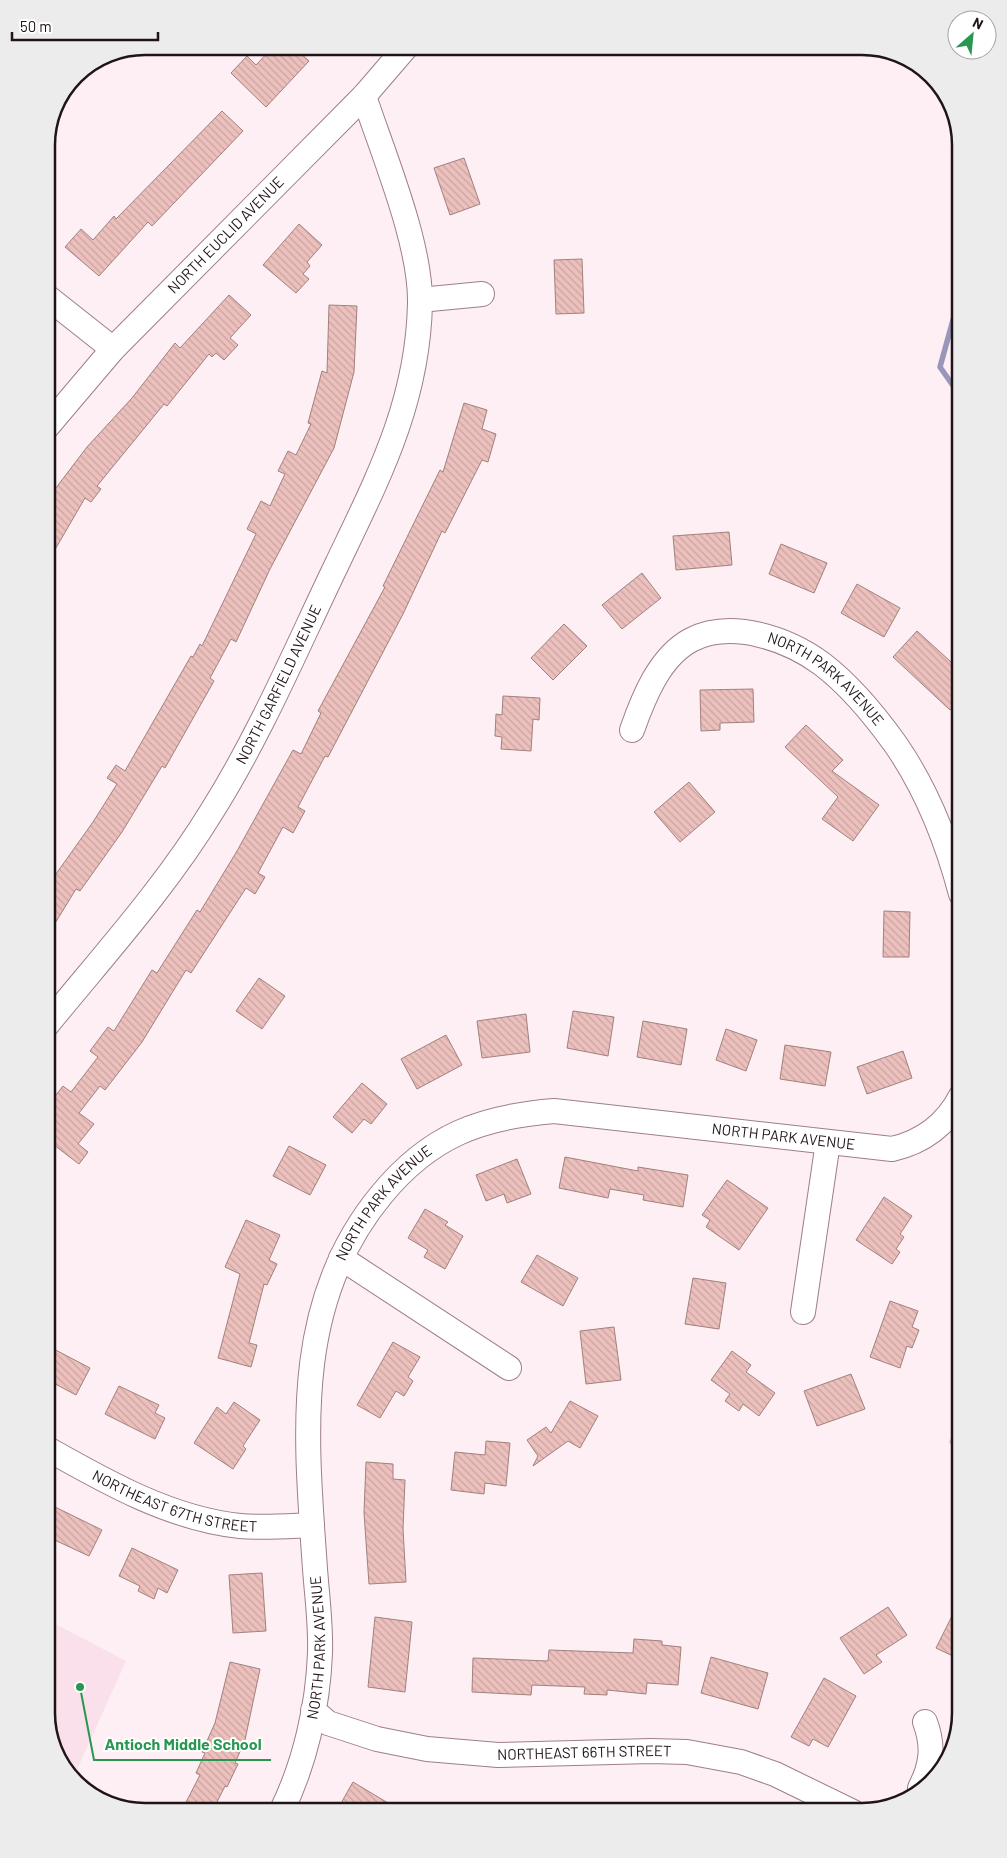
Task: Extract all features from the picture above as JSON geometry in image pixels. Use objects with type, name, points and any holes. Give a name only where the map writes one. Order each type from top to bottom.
[{"type":"street","name":"NORTH EUCLID AVENUE","points":[[55,417],[113,349],[364,96],[399,55]]},
{"type":"street","name":"NORTH GARFIELD AVENUE","points":[[55,1015],[172,870],[211,813],[247,753],[387,458],[408,398],[416,357],[420,300],[414,258],[404,218],[364,96]]},
{"type":"street","points":[[420,300],[482,294]]},
{"type":"street","points":[[55,303],[113,349]]},
{"type":"street","name":"NORTH PARK AVENUE","points":[[632,730],[643,699],[658,675],[674,653],[691,640],[731,631],[757,634],[803,651],[835,676],[870,711],[896,746],[920,784],[938,823],[952,866]]},
{"type":"street","name":"NORTH PARK AVENUE","points":[[284,1803],[300,1762],[314,1710],[320,1650],[306,1453],[308,1395],[320,1318],[341,1258],[374,1204],[418,1156],[452,1136],[475,1126],[506,1117],[554,1111],[892,1149],[905,1146],[938,1127],[952,1108]]},
{"type":"street","points":[[802,1312],[828,1142]]},
{"type":"street","points":[[341,1258],[509,1368]]},
{"type":"street","name":"NORTHEAST 67TH STREET","points":[[55,1453],[83,1469],[176,1512],[239,1526],[312,1525]]},
{"type":"street","name":"NORTHEAST 66TH STREET","points":[[314,1710],[328,1723],[377,1739],[427,1749],[498,1755],[651,1751],[687,1752],[741,1762],[784,1777],[835,1803]]},
{"type":"street","points":[[925,1722],[930,1736],[931,1755],[926,1776]]},
{"type":"shaded area","points":[[55,1624],[126,1661],[76,1771],[62,1748],[55,1719]]},
{"type":"building","points":[[265,55],[302,55],[309,61],[266,107],[231,73],[247,56],[256,65]]},
{"type":"building","points":[[222,111],[243,131],[152,226],[148,222],[99,276],[65,247],[81,229],[93,240],[114,216],[116,219]]},
{"type":"building","points":[[464,158],[480,204],[450,215],[434,168]]},
{"type":"building","points":[[299,224],[322,245],[307,262],[310,266],[303,274],[309,279],[296,293],[263,265]]},
{"type":"building","points":[[582,259],[584,313],[556,314],[554,260]]},
{"type":"building","points":[[229,295],[251,315],[230,338],[238,345],[224,360],[216,353],[212,357],[209,354],[167,406],[164,404],[97,486],[101,489],[91,502],[85,498],[55,550],[55,489],[87,447],[132,398],[175,343],[180,348]]},
{"type":"building","points":[[329,305],[357,306],[354,372],[334,448],[270,569],[236,642],[231,639],[210,678],[214,681],[165,768],[162,766],[122,832],[80,891],[76,889],[55,923],[55,875],[117,784],[107,778],[116,765],[125,771],[191,656],[193,657],[200,644],[202,646],[256,534],[247,529],[261,501],[270,506],[285,474],[278,471],[288,451],[296,455],[311,424],[308,423],[322,371],[327,373]]},
{"type":"building","points":[[464,403],[487,410],[482,429],[496,434],[488,462],[482,460],[445,533],[442,531],[403,614],[328,757],[325,756],[298,807],[305,811],[293,833],[283,827],[258,873],[265,877],[255,894],[246,888],[191,973],[186,970],[142,1042],[105,1090],[100,1086],[79,1113],[94,1124],[78,1144],[88,1152],[79,1164],[55,1146],[55,1096],[63,1086],[71,1092],[98,1057],[90,1051],[108,1027],[114,1031],[152,970],[157,973],[197,910],[200,912],[237,851],[293,750],[301,754],[321,713],[318,711],[385,587],[383,586],[440,470],[443,472]]},
{"type":"building","points":[[729,532],[732,565],[676,570],[673,536]]},
{"type":"building","points":[[781,544],[827,563],[814,593],[769,574]]},
{"type":"building","points":[[642,573],[661,598],[622,629],[602,605]]},
{"type":"building","points":[[857,584],[900,608],[884,637],[841,613]]},
{"type":"building","points":[[564,624],[587,646],[553,680],[531,658]]},
{"type":"building","points":[[917,631],[952,663],[952,708],[950,710],[893,657]]},
{"type":"building","points":[[753,689],[754,722],[720,723],[720,730],[701,731],[700,690]]},
{"type":"building","points":[[503,696],[540,698],[539,720],[533,719],[531,751],[501,749],[502,737],[495,736],[496,714],[502,715]]},
{"type":"building","points":[[806,725],[843,760],[832,771],[879,805],[853,841],[822,819],[838,797],[785,747]]},
{"type":"building","points":[[689,782],[715,812],[680,842],[654,812]]},
{"type":"building","points":[[884,911],[910,912],[909,957],[883,957]]},
{"type":"building","points":[[259,978],[285,996],[262,1029],[236,1011]]},
{"type":"building","points":[[573,1011],[614,1017],[608,1056],[567,1048]]},
{"type":"building","points":[[526,1014],[530,1052],[482,1058],[477,1021]]},
{"type":"building","points":[[643,1021],[687,1029],[681,1065],[637,1057]]},
{"type":"building","points":[[726,1029],[757,1040],[746,1071],[716,1060]]},
{"type":"building","points":[[446,1035],[462,1065],[417,1089],[401,1059]]},
{"type":"building","points":[[785,1045],[831,1052],[825,1086],[780,1079]]},
{"type":"building","points":[[903,1051],[912,1078],[867,1094],[857,1067]]},
{"type":"building","points":[[362,1083],[387,1104],[371,1124],[364,1119],[352,1133],[333,1117]]},
{"type":"building","points":[[289,1146],[326,1165],[310,1195],[273,1176]]},
{"type":"building","points":[[565,1157],[638,1171],[638,1167],[688,1175],[683,1207],[643,1200],[644,1195],[610,1189],[608,1198],[559,1188]]},
{"type":"building","points":[[517,1159],[531,1194],[507,1203],[504,1194],[486,1201],[476,1175]]},
{"type":"building","points":[[727,1180],[768,1208],[739,1250],[706,1227],[710,1220],[702,1215]]},
{"type":"building","points":[[884,1197],[912,1216],[900,1234],[904,1237],[896,1249],[900,1252],[892,1264],[856,1240]]},
{"type":"building","points":[[425,1209],[448,1222],[445,1225],[463,1236],[445,1269],[424,1257],[428,1250],[408,1238]]},
{"type":"building","points":[[246,1220],[280,1235],[269,1260],[277,1264],[267,1285],[264,1284],[249,1343],[257,1345],[251,1367],[218,1358],[240,1274],[225,1267]]},
{"type":"building","points":[[537,1255],[578,1278],[563,1306],[521,1282]]},
{"type":"building","points":[[693,1278],[726,1283],[719,1329],[685,1324]]},
{"type":"building","points":[[890,1301],[918,1311],[912,1327],[919,1330],[912,1348],[907,1346],[900,1368],[870,1357]]},
{"type":"building","points":[[614,1327],[621,1380],[586,1384],[580,1331]]},
{"type":"building","points":[[393,1342],[420,1357],[408,1377],[413,1381],[404,1396],[396,1391],[380,1418],[357,1405]]},
{"type":"building","points":[[55,1350],[90,1368],[76,1395],[55,1384]]},
{"type":"building","points":[[732,1351],[751,1365],[746,1372],[775,1393],[759,1416],[743,1404],[739,1411],[725,1401],[730,1394],[711,1380]]},
{"type":"building","points":[[851,1374],[865,1409],[817,1426],[804,1391]]},
{"type":"building","points":[[119,1386],[159,1405],[155,1413],[165,1418],[155,1439],[105,1414]]},
{"type":"building","points":[[570,1401],[598,1416],[580,1448],[568,1441],[533,1466],[538,1456],[527,1440],[546,1427],[551,1433]]},
{"type":"building","points":[[234,1402],[260,1420],[243,1446],[246,1449],[233,1469],[194,1443],[217,1407],[226,1414]]},
{"type":"building","points":[[486,1441],[510,1443],[506,1486],[485,1483],[484,1494],[451,1490],[455,1452],[485,1455]]},
{"type":"building","points":[[366,1462],[393,1464],[393,1479],[405,1480],[403,1529],[406,1582],[369,1584],[364,1513]]},
{"type":"building","points":[[55,1507],[102,1530],[89,1556],[55,1540]]},
{"type":"building","points":[[132,1548],[178,1570],[167,1593],[158,1588],[154,1599],[138,1591],[140,1586],[119,1576]]},
{"type":"building","points":[[262,1573],[266,1631],[233,1633],[229,1575]]},
{"type":"building","points":[[888,1607],[907,1635],[876,1655],[882,1662],[864,1674],[840,1638]]},
{"type":"building","points":[[952,1616],[952,1656],[936,1648]]},
{"type":"building","points":[[375,1617],[412,1622],[405,1692],[368,1687]]},
{"type":"building","points":[[634,1639],[662,1641],[662,1645],[681,1647],[678,1685],[647,1683],[646,1694],[607,1690],[607,1695],[584,1694],[585,1687],[532,1685],[531,1695],[472,1692],[473,1658],[548,1661],[549,1650],[633,1653]]},
{"type":"building","points":[[711,1657],[768,1673],[758,1709],[701,1693]]},
{"type":"building","points":[[230,1662],[260,1669],[245,1740],[235,1763],[238,1764],[227,1787],[225,1786],[216,1803],[186,1803],[200,1775],[196,1773],[205,1753],[202,1752],[215,1723]]},
{"type":"building","points":[[824,1678],[856,1696],[828,1747],[813,1739],[809,1746],[791,1737]]},
{"type":"building","points":[[353,1782],[388,1803],[341,1803]]},
{"type":"waterway","points":[[952,324],[940,367],[952,384]]},
{"type":"place","name":"Antioch Middle School","points":[[80,1687]]}]
